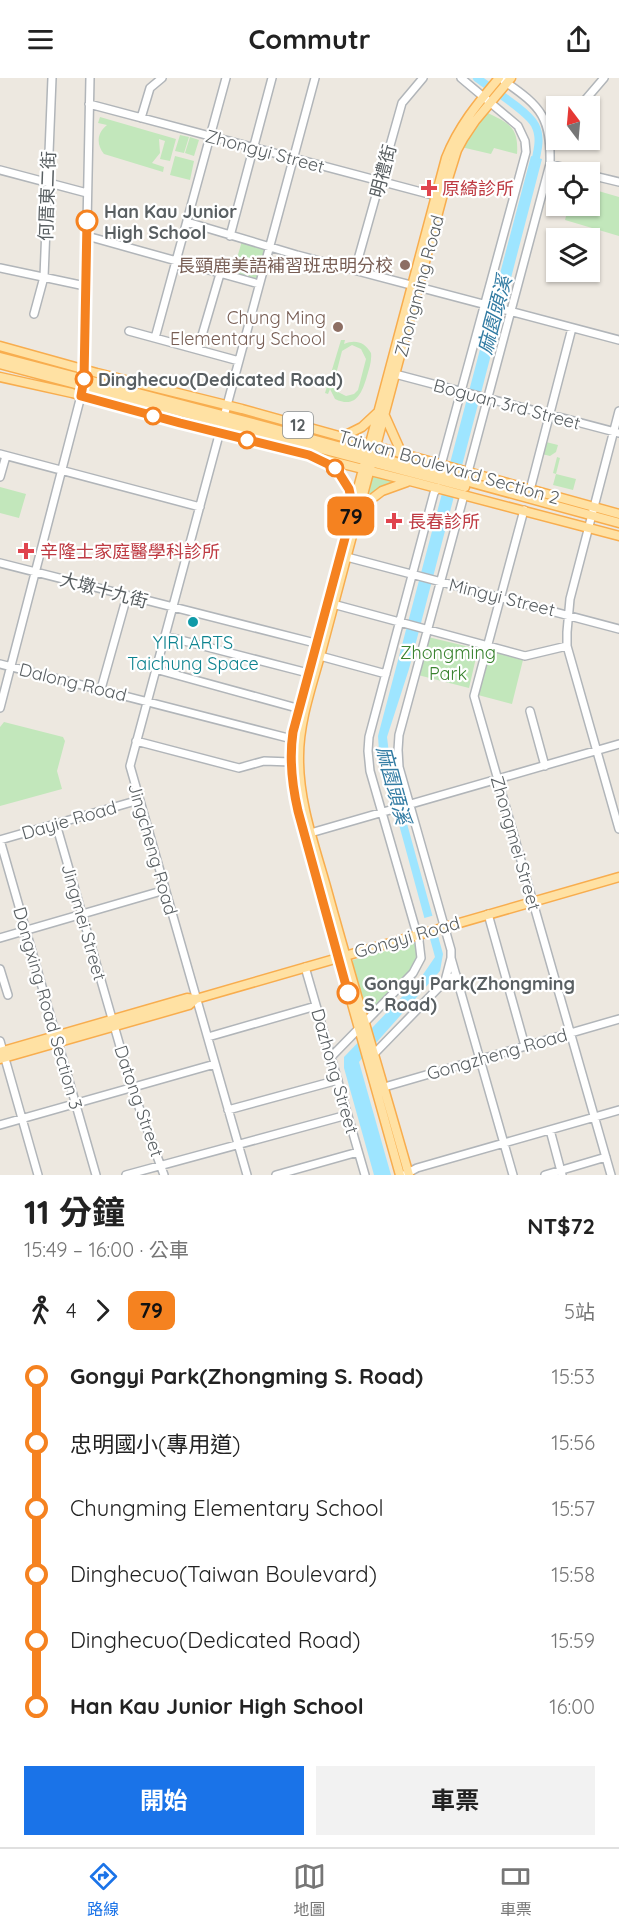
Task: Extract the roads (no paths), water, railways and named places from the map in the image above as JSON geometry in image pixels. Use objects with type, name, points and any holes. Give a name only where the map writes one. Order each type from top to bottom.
[{"type":"main road","name":"Zhongming Road","points":[[330,603],[439,197],[457,150],[502,80]]},
{"type":"main road","name":"Zhongming Road","points":[[381,414],[396,374],[415,286]]},
{"type":"main road","name":"Taiwan Boulevard Section 2","points":[[0,346],[342,437],[369,458],[410,481],[439,477]]},
{"type":"main road","name":"Taiwan Boulevard Section 2","points":[[0,357],[84,383]]},
{"type":"main road","name":"Taiwan Boulevard Section 2","points":[[0,364],[84,383],[619,523]]},
{"type":"main road","name":"Taiwan Boulevard Section 2","points":[[0,377],[309,455],[369,458],[402,454],[439,477],[466,484],[530,490],[619,528]]},
{"type":"main road","points":[[342,437],[381,414],[402,454]]},
{"type":"main road","points":[[309,455],[332,466],[339,473],[357,508],[382,491],[410,481]]},
{"type":"main road","name":"Taiwan Boulevard Section 2","points":[[466,484],[524,510],[591,517],[619,514]]},
{"type":"main road","name":"Taiwan Boulevard Section 2","points":[[591,517],[619,536]]},
{"type":"main road","points":[[308,834],[301,791],[300,741],[308,673],[315,644],[330,603]]},
{"type":"main road","points":[[330,603],[320,656],[292,739],[291,762],[294,793],[308,834],[362,1030],[405,1174]]},
{"type":"main road","name":"Gongyi Road","points":[[2,1055],[114,1023],[187,998],[196,999],[619,877]]},
{"type":"street","name":"何厝東二街","points":[[34,314],[44,277],[52,78]]},
{"type":"street","points":[[0,708],[84,383],[90,78]]},
{"type":"street","points":[[141,118],[150,88],[162,78]]},
{"type":"street","points":[[155,338],[225,78]]},
{"type":"street","points":[[230,236],[272,78]]},
{"type":"street","name":"Jingcheng Road","points":[[246,1175],[130,766],[293,158],[312,78]]},
{"type":"street","name":"明禮街","points":[[355,270],[402,103],[423,78]]},
{"type":"street","points":[[331,1057],[362,1030],[417,968],[422,952],[420,934],[370,771],[369,737],[526,152],[525,141],[518,126],[461,78]]},
{"type":"street","points":[[589,96],[604,78]]},
{"type":"street","points":[[502,80],[535,106],[546,122]]},
{"type":"street","name":"Zhongyi Street","points":[[89,104],[439,197]]},
{"type":"street","points":[[0,170],[87,193]]},
{"type":"street","points":[[600,177],[618,180]]},
{"type":"street","points":[[513,1175],[409,805],[399,767],[398,750],[399,735],[426,629],[546,178]]},
{"type":"street","points":[[187,222],[269,247],[619,340]]},
{"type":"street","points":[[87,236],[259,284]]},
{"type":"street","points":[[0,268],[85,286]]},
{"type":"street","points":[[198,349],[220,274]]},
{"type":"street","points":[[530,490],[572,328]]},
{"type":"street","points":[[129,331],[239,361]]},
{"type":"street","name":"Boguan 3rd Street","points":[[396,374],[616,432]]},
{"type":"street","points":[[619,411],[616,432],[573,583],[568,614],[567,646],[619,829]]},
{"type":"street","points":[[0,477],[3,455],[200,507]]},
{"type":"street","name":"Zhongmei Street","points":[[524,510],[474,696],[612,1175]]},
{"type":"street","points":[[344,556],[414,575]]},
{"type":"street","name":"大墩十九街","points":[[0,563],[315,644]]},
{"type":"street","name":"Mingyi Street","points":[[414,575],[619,629]]},
{"type":"street","points":[[101,689],[127,596]]},
{"type":"street","points":[[330,603],[525,656],[567,646]]},
{"type":"street","points":[[165,636],[308,673]]},
{"type":"street","points":[[320,656],[386,674]]},
{"type":"street","name":"Dalong Road","points":[[0,664],[292,739]]},
{"type":"street","points":[[155,669],[303,710]]},
{"type":"street","points":[[530,711],[545,766]]},
{"type":"street","points":[[136,741],[238,768],[264,761],[291,762]]},
{"type":"street","points":[[308,834],[619,744]]},
{"type":"street","name":"Dayie Road","points":[[0,840],[139,800]]},
{"type":"street","name":"Jingmei Street","points":[[56,824],[114,1023]]},
{"type":"street","name":"Dongxing Road Section 3","points":[[0,840],[96,1175]]},
{"type":"street","points":[[0,938],[165,890]]},
{"type":"street","points":[[488,914],[525,1046]]},
{"type":"street","points":[[445,981],[451,958]]},
{"type":"street","name":"Dazhong Street","points":[[305,967],[365,1175]]},
{"type":"street","points":[[0,969],[8,994]]},
{"type":"street","points":[[370,1056],[392,1037],[445,981],[456,975]]},
{"type":"street","points":[[208,1037],[316,1006]]},
{"type":"street","name":"Gongzheng Road","points":[[379,1088],[619,1019]]},
{"type":"street","name":"Datong Street","points":[[114,1023],[132,1088],[164,1175]]},
{"type":"street","points":[[0,1041],[2,1055],[38,1175]]},
{"type":"street","points":[[0,1125],[215,1064]]},
{"type":"street","points":[[228,1110],[338,1080]]},
{"type":"street","points":[[405,1174],[619,1110]]},
{"type":"street","points":[[126,1175],[347,1115]]},
{"type":"street","points":[[550,1130],[562,1173]]},
{"type":"street","points":[[276,1175],[358,1152]]},
{"type":"street","points":[[545,1175],[562,1173],[606,1157]]},
{"type":"water","points":[[531,156],[542,159],[409,669],[387,737],[390,762],[443,954],[440,971],[359,1062],[391,1175],[374,1175],[344,1068],[344,1057],[422,976],[435,957],[379,751],[378,736]]},
{"type":"waterway","name":"麻園頭溪","points":[[477,78],[517,107],[535,125],[539,140],[534,166]]},
{"type":"place","name":"原綺診所","points":[[429,188]]},
{"type":"place","name":"Han Kau Junior High School","points":[[87,221]]},
{"type":"place","name":"長頸鹿美語補習班忠明分校","points":[[405,265]]},
{"type":"place","name":"Chung Ming Elementary School","points":[[338,327]]},
{"type":"place","name":"Dinghecuo(Dedicated Road)","points":[[84,379]]},
{"type":"place","name":"長春診所","points":[[394,521]]},
{"type":"place","name":"辛隆士家庭醫學科診所","points":[[26,551]]},
{"type":"place","name":"YIRI ARTS Taichung Space","points":[[193,622]]},
{"type":"place","name":"Gongyi Park(Zhongming S. Road)","points":[[348,993]]},
{"type":"park label","name":"Zhongming Park","points":[[448,662]]}]
